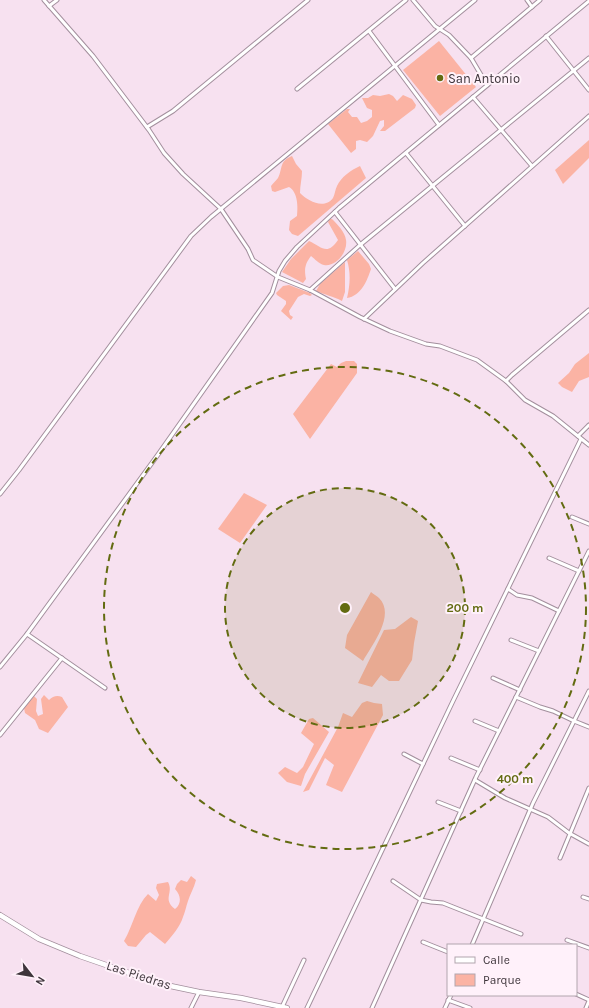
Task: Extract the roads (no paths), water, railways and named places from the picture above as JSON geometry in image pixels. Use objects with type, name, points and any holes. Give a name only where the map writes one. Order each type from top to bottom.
[{"type":"street","points":[[44,0],[93,56],[147,127],[164,153],[183,174],[221,209],[248,249],[253,260],[278,277],[310,290],[390,331],[426,344],[440,346],[477,360],[506,381],[525,400],[553,416],[589,445]]},
{"type":"street","points":[[49,6],[57,0]]},
{"type":"street","points":[[147,127],[173,111],[308,0]]},
{"type":"street","points":[[297,89],[406,0]]},
{"type":"street","points":[[413,0],[435,26],[448,35],[471,58],[487,85]]},
{"type":"street","points":[[0,494],[191,236],[221,209],[475,0]]},
{"type":"street","points":[[527,0],[532,7]]},
{"type":"street","points":[[471,58],[540,0]]},
{"type":"street","points":[[0,667],[27,634],[157,456],[268,299],[272,293],[279,271],[297,247],[335,212],[589,1]]},
{"type":"street","points":[[369,31],[440,125]]},
{"type":"street","points":[[546,36],[589,90]]},
{"type":"street","points":[[310,290],[360,245],[589,58]]},
{"type":"street","points":[[473,96],[532,166]]},
{"type":"street","points":[[364,319],[465,226],[589,116]]},
{"type":"street","points":[[406,153],[465,226]]},
{"type":"street","points":[[335,212],[395,290]]},
{"type":"street","points":[[506,381],[589,310]]},
{"type":"street","points":[[578,436],[589,425]]},
{"type":"street","points":[[307,1008],[423,764],[581,439]]},
{"type":"street","points":[[572,517],[589,524]]},
{"type":"street","points":[[372,1008],[480,770],[589,550]]},
{"type":"street","points":[[549,558],[579,571]]},
{"type":"street","points":[[508,589],[518,595],[532,598],[559,611]]},
{"type":"street","points":[[27,634],[104,688]]},
{"type":"street","points":[[511,640],[539,651]]},
{"type":"street","points":[[0,735],[62,658]]},
{"type":"street","points":[[493,678],[520,690]]},
{"type":"street","points":[[472,944],[530,809],[589,691]]},
{"type":"street","points":[[516,698],[589,726]]},
{"type":"street","points":[[475,721],[499,731]]},
{"type":"street","points":[[404,754],[423,764]]},
{"type":"street","points":[[451,758],[480,770]]},
{"type":"street","points":[[476,780],[505,798],[548,817],[589,844]]},
{"type":"street","points":[[560,858],[570,832],[587,797],[589,788]]},
{"type":"street","points":[[438,802],[461,811]]},
{"type":"street","points":[[393,881],[421,900],[443,903],[521,934]]},
{"type":"street","points":[[583,897],[589,899]]},
{"type":"street","name":"Las Piedras","points":[[0,915],[39,939],[80,956],[169,986],[241,998],[284,1008]]},
{"type":"street","points":[[567,940],[589,948]]},
{"type":"street","points":[[423,942],[447,952]]},
{"type":"street","points":[[284,1008],[304,960]]},
{"type":"street","points":[[191,1008],[200,992]]},
{"type":"street","points":[[577,994],[589,1000],[586,1008]]},
{"type":"street","points":[[445,1008],[450,996]]},
{"type":"street","points":[[448,1000],[470,1008]]},
{"type":"place","name":"San Antonio","points":[[440,78]]}]
